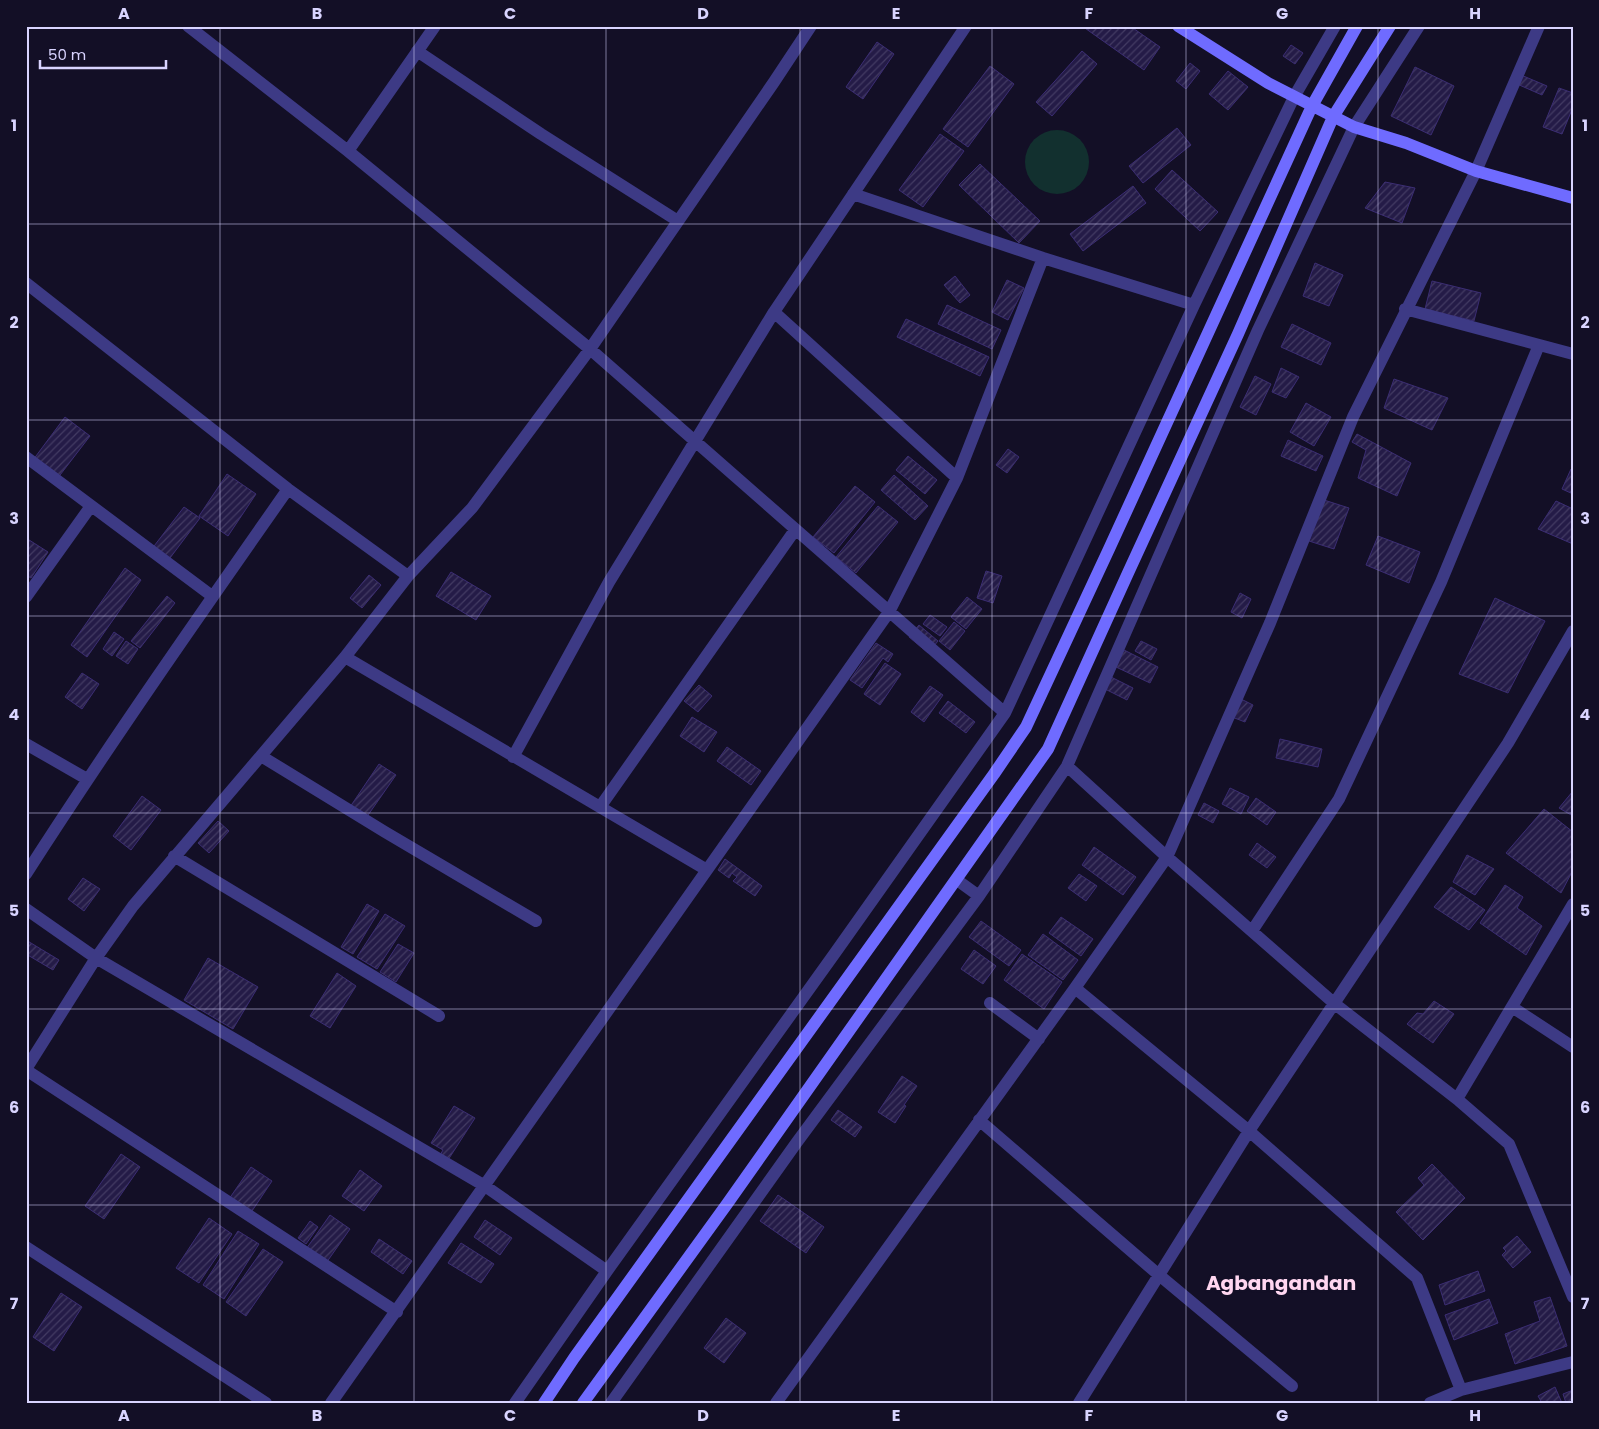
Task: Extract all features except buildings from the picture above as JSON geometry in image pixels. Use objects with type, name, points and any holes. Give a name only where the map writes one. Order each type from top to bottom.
[{"type":"street","points":[[188,26],[348,150],[590,349],[1005,713]]},
{"type":"street","points":[[348,150],[434,26]]},
{"type":"street","points":[[397,1312],[26,1070],[96,958],[133,906],[345,657],[408,576],[472,508],[590,349],[811,26]]},
{"type":"street","points":[[513,757],[609,582],[694,441],[774,312],[966,26]]},
{"type":"street","points":[[1178,26],[1268,83],[1354,127],[1406,143],[1476,171],[1573,198]]},
{"type":"street","points":[[516,1403],[607,1271],[1005,713],[1194,305],[1294,97],[1335,26]]},
{"type":"street","points":[[544,1403],[580,1350],[983,790],[1026,727],[1312,106],[1357,26]]},
{"type":"street","points":[[583,1403],[727,1204],[1048,749],[1238,334],[1333,117],[1390,26]]},
{"type":"street","points":[[611,1403],[798,1142],[979,896],[1067,766],[1255,338],[1354,127],[1419,26]]},
{"type":"street","points":[[776,1403],[1039,1039],[1167,857],[1270,623],[1353,417],[1476,171],[1539,26]]},
{"type":"street","points":[[417,51],[541,134],[678,221]]},
{"type":"street","points":[[854,194],[1043,258],[1194,305]]},
{"type":"street","points":[[332,1403],[889,612],[957,478],[1043,258]]},
{"type":"street","points":[[26,284],[288,489],[408,576]]},
{"type":"street","points":[[1406,309],[1573,354]]},
{"type":"street","points":[[774,312],[957,478]]},
{"type":"street","points":[[1252,931],[1339,799],[1441,582],[1539,346]]},
{"type":"street","points":[[26,457],[212,596]]},
{"type":"street","points":[[26,874],[87,779],[212,596],[288,489]]},
{"type":"street","points":[[26,597],[91,506]]},
{"type":"street","points":[[600,807],[795,530]]},
{"type":"street","points":[[1079,1403],[1249,1131],[1508,743],[1573,630]]},
{"type":"street","points":[[345,657],[707,870]]},
{"type":"street","points":[[26,744],[87,779]]},
{"type":"street","points":[[261,756],[536,921]]},
{"type":"street","points":[[1067,766],[1167,857],[1335,1004],[1457,1100],[1509,1144],[1573,1298]]},
{"type":"street","points":[[174,856],[439,1016]]},
{"type":"street","points":[[957,880],[979,896]]},
{"type":"street","points":[[1457,1100],[1573,904]]},
{"type":"street","points":[[26,909],[96,958],[485,1186],[607,1271]]},
{"type":"street","points":[[1075,988],[1249,1131],[1416,1278],[1461,1390]]},
{"type":"street","points":[[990,1003],[1039,1039]]},
{"type":"street","points":[[1512,1007],[1573,1047]]},
{"type":"street","points":[[979,1120],[1159,1275],[1292,1386]]},
{"type":"street","points":[[26,1247],[266,1403]]},
{"type":"street","points":[[1430,1403],[1461,1390],[1573,1362]]},
{"type":"green space","points":[[1051,130],[1063,130],[1080,139],[1087,150],[1089,162],[1087,174],[1080,185],[1063,194],[1051,194],[1039,189],[1030,180],[1025,168],[1025,156],[1030,144],[1039,135]]},
{"type":"district","name":"Agbangandan","points":[[1281,1283]]}]
